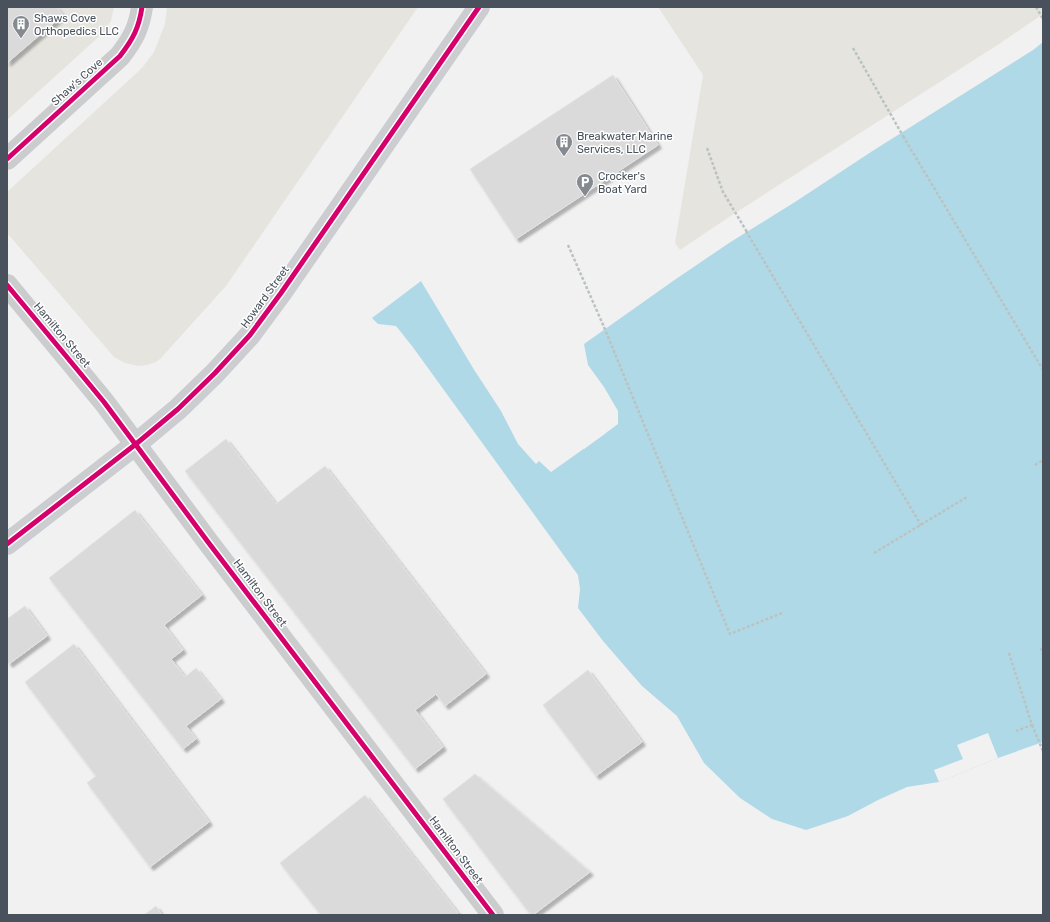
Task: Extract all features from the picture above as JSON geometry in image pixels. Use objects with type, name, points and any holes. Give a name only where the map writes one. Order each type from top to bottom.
[{"type":"main road","name":"Howard Street","points":[[7,544],[136,444],[178,409],[215,374],[250,335],[479,7]]},
{"type":"street","name":"Shaw's Cove","points":[[7,160],[120,56],[131,42],[139,26],[142,7]]},
{"type":"street","name":"Hamilton Street","points":[[7,285],[104,402],[208,542],[493,915]]},
{"type":"path","points":[[1036,7],[1043,19]]},
{"type":"path","points":[[852,48],[906,142],[1043,370]]},
{"type":"path","points":[[903,136],[906,142]]},
{"type":"path","points":[[707,148],[723,192],[921,525]]},
{"type":"path","points":[[746,231],[754,244]]},
{"type":"path","points":[[568,246],[609,338],[730,634],[782,613]]},
{"type":"path","points":[[604,327],[609,338]]},
{"type":"path","points":[[1035,465],[1043,460]]},
{"type":"path","points":[[874,553],[966,497]]},
{"type":"path","points":[[1041,648],[1043,654]]},
{"type":"path","points":[[1009,653],[1032,726],[1043,751]]},
{"type":"path","points":[[1016,731],[1032,726]]},
{"type":"shaded area","points":[[7,7],[114,7],[111,21],[104,32],[7,120]]},
{"type":"shaded area","points":[[167,7],[418,7],[226,286],[161,358],[156,362],[138,366],[125,363],[114,357],[7,233],[7,192],[142,68],[154,52],[165,24]]},
{"type":"shaded area","points":[[658,7],[1043,7],[1043,16],[681,251],[675,243],[703,75]]},
{"type":"water","points":[[1043,16],[1043,742],[998,758],[939,782],[907,787],[848,816],[806,830],[772,819],[740,798],[704,763],[677,716],[642,686],[603,641],[578,608],[580,589],[578,575],[412,346],[396,326],[378,324],[372,318],[421,281],[473,368],[501,411],[518,444],[536,464],[539,461],[551,472],[606,433],[558,357]]},
{"type":"pier","points":[[1043,14],[1043,42],[1033,50],[729,243],[584,344],[588,365],[604,387],[618,411],[618,424],[584,449],[583,446],[604,432],[583,404],[578,391],[559,365],[555,349],[557,341],[565,333],[596,313],[680,250],[729,217],[999,44]]},
{"type":"pier","points":[[988,733],[998,758],[939,782],[934,770],[963,759],[957,745]]},
{"type":"building","name":"Shaws Cove Orthopedics LLC","points":[[7,7],[56,7],[63,15],[7,63]]},
{"type":"building","name":"Breakwater Marine Services, LLC","points":[[613,75],[658,145],[516,239],[470,169]]},
{"type":"building","points":[[226,439],[276,504],[325,466],[486,674],[445,706],[436,694],[415,710],[443,747],[415,769],[185,471]]},
{"type":"building","points":[[135,510],[202,595],[164,625],[183,650],[171,659],[185,677],[196,668],[221,699],[186,726],[196,739],[183,749],[49,578]]},
{"type":"building","points":[[25,606],[47,636],[9,664],[7,661],[7,619]]},
{"type":"building","points":[[74,644],[209,822],[150,867],[87,783],[96,776],[25,682]]},
{"type":"building","points":[[588,670],[642,742],[596,776],[543,705]]},
{"type":"building","points":[[475,774],[590,872],[533,915],[531,915],[443,799]]},
{"type":"building","points":[[365,795],[458,913],[456,915],[321,915],[280,863]]},
{"type":"building","points":[[156,906],[162,915],[144,915]]},
{"type":"cycle path","points":[[7,159],[120,56],[135,33],[142,7]]},
{"type":"cycle path","points":[[7,544],[136,444],[178,409],[215,373],[250,335],[281,293],[479,7]]},
{"type":"cycle path","points":[[7,285],[104,402],[208,542],[493,915]]},
{"type":"place","name":"Shaws Cove Orthopedics LLC","points":[[21,39]]},
{"type":"place","name":"Breakwater Marine Services, LLC","points":[[564,157]]},
{"type":"place","name":"Crocker's Boat Yard","points":[[585,197]]}]
